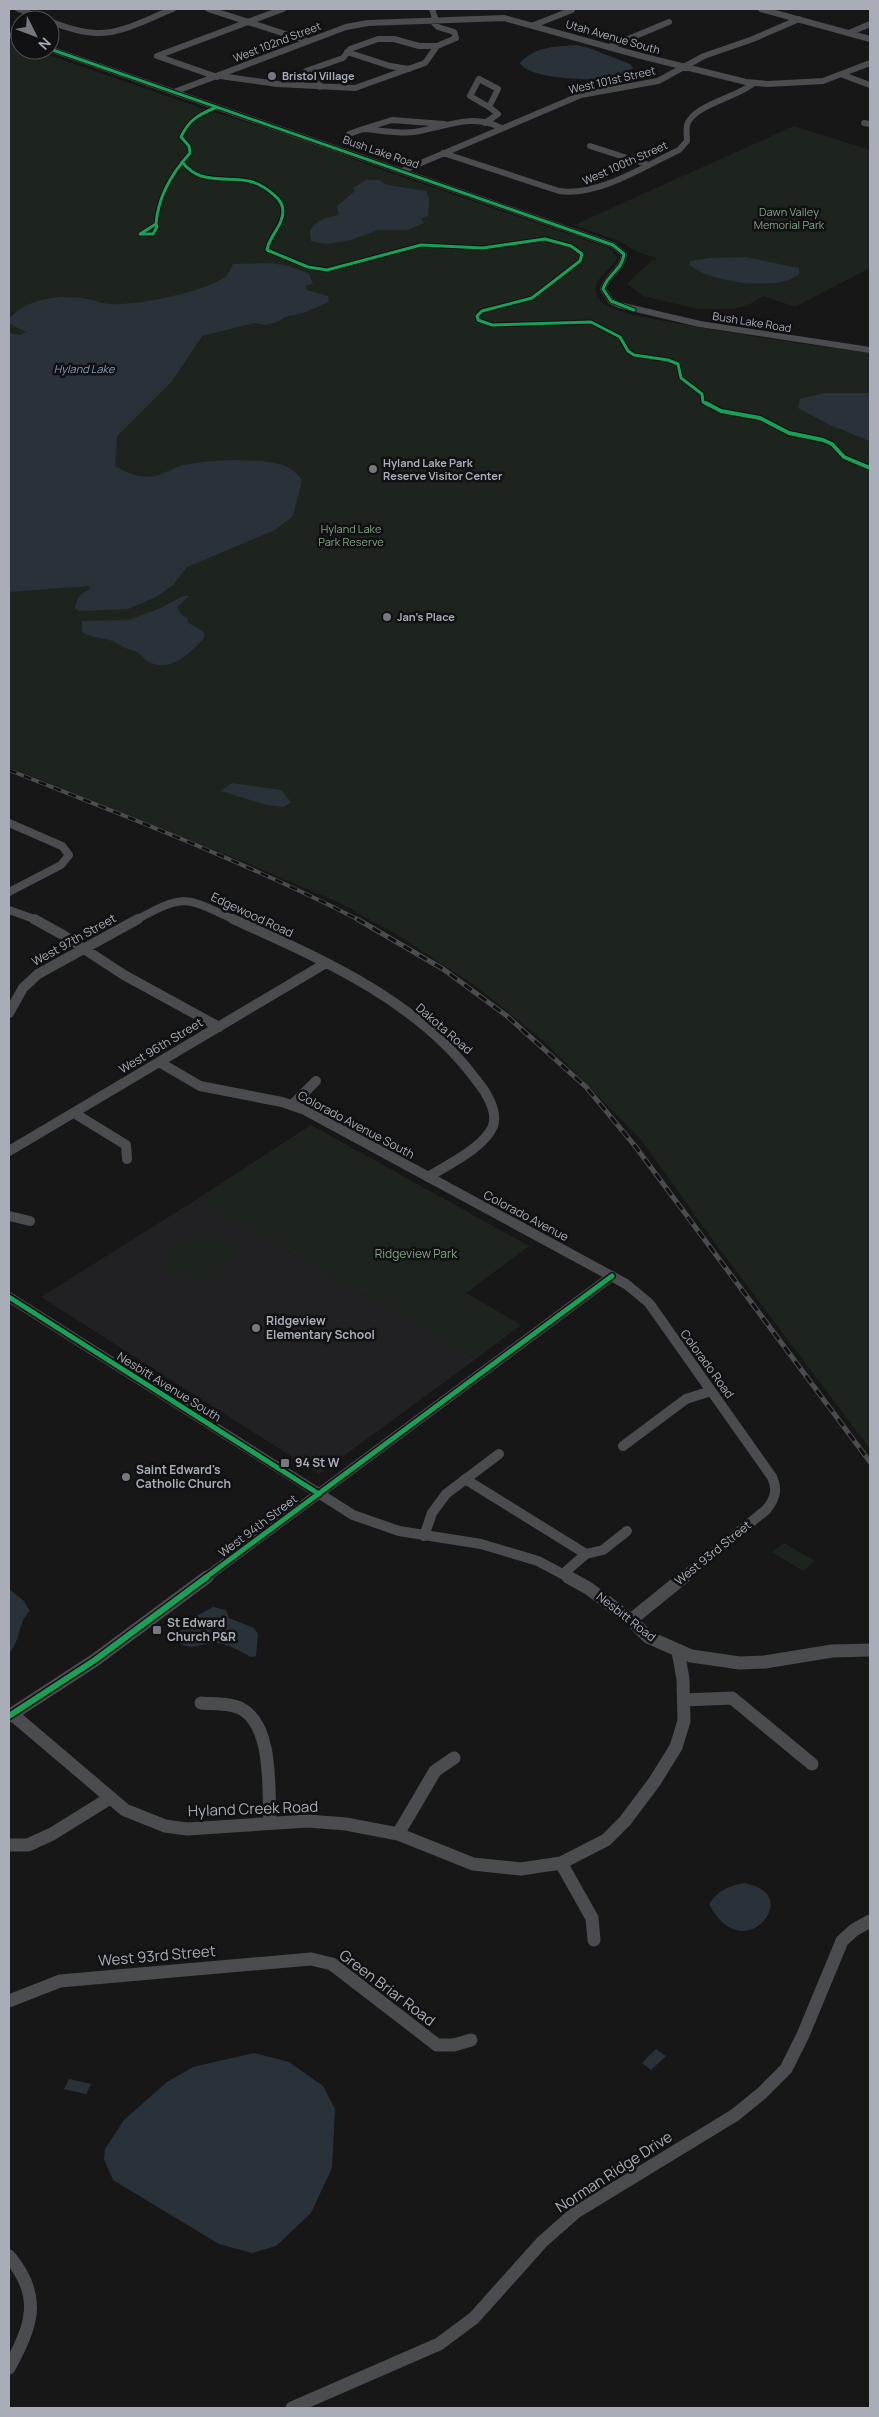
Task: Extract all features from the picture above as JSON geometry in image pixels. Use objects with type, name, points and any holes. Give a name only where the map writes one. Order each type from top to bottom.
[{"type":"street","points":[[18,9],[83,31],[95,33],[114,30],[173,9]]},
{"type":"street","points":[[208,9],[307,41]]},
{"type":"street","points":[[283,9],[157,56],[228,80],[248,80],[320,87],[361,87],[428,61],[437,46]]},
{"type":"street","points":[[320,87],[319,80],[305,72],[342,58],[354,47],[383,38],[419,46],[437,46],[456,38],[456,34],[434,23],[436,21],[432,9]]},
{"type":"street","points":[[760,9],[870,39]]},
{"type":"street","points":[[534,25],[572,10]]},
{"type":"street","name":"Utah Avenue South","points":[[436,21],[504,18],[683,67],[754,83]]},
{"type":"street","name":"West 101st Street","points":[[402,170],[581,95],[648,84],[704,56],[753,39],[799,19]]},
{"type":"street","name":"West 102nd Street","points":[[174,92],[357,24],[436,21]]},
{"type":"street","points":[[609,47],[669,22]]},
{"type":"street","points":[[849,33],[870,24]]},
{"type":"street","name":"Bush Lake Road","points":[[60,52],[613,245],[624,254],[624,258],[623,262],[605,280],[603,289],[611,301],[618,305],[700,324],[870,350]]},
{"type":"street","points":[[348,52],[390,66],[410,69]]},
{"type":"street","points":[[754,83],[782,85],[810,83],[843,75],[870,62]]},
{"type":"street","points":[[843,75],[870,83]]},
{"type":"street","points":[[485,123],[498,114],[470,96],[479,79],[498,89],[489,107]]},
{"type":"street","name":"West 100th Street","points":[[444,153],[559,191],[586,192],[673,154],[684,146],[688,136],[687,125],[695,115],[744,91],[754,83]]},
{"type":"street","points":[[349,134],[392,120],[444,124]]},
{"type":"street","points":[[363,128],[413,132],[457,121],[485,123],[485,125],[501,128]]},
{"type":"street","points":[[590,146],[649,164]]},
{"type":"street","points":[[9,823],[67,850],[69,855],[61,865],[9,892]]},
{"type":"street","name":"Edgewood Road","points":[[166,904],[180,900],[195,902],[326,963]]},
{"type":"street","name":"West 97th Street","points":[[9,1013],[18,992],[34,976],[166,904]]},
{"type":"street","points":[[9,910],[41,921],[85,948],[112,968],[219,1027]]},
{"type":"street","name":"West 96th Street","points":[[9,1151],[326,963]]},
{"type":"street","name":"Dakota Road","points":[[326,963],[370,987],[431,1030],[462,1059],[476,1076],[487,1094],[493,1113],[492,1129],[480,1142],[428,1177]]},
{"type":"street","name":"Colorado Avenue South","points":[[158,1062],[200,1086],[292,1105],[428,1177]]},
{"type":"street","points":[[292,1105],[316,1081]]},
{"type":"street","points":[[74,1113],[126,1145],[127,1159]]},
{"type":"street","name":"Colorado Avenue","points":[[428,1177],[612,1276]]},
{"type":"street","points":[[9,1216],[30,1220]]},
{"type":"street","name":"Colorado Road","points":[[612,1276],[626,1284],[649,1303],[772,1476]]},
{"type":"street","name":"West 94th Street","points":[[10,1715],[95,1660],[612,1276]]},
{"type":"street","name":"Nesbitt Avenue South","points":[[9,1297],[319,1494]]},
{"type":"street","points":[[623,1446],[686,1399],[712,1391]]},
{"type":"street","points":[[424,1536],[436,1504],[499,1454]]},
{"type":"street","name":"West 93rd Street","points":[[631,1620],[773,1503],[777,1494],[777,1485],[772,1476]]},
{"type":"street","points":[[465,1480],[586,1554],[593,1555],[603,1551],[627,1531]]},
{"type":"street","name":"Nesbitt Road","points":[[319,1494],[353,1514],[375,1524],[424,1536],[481,1544],[511,1552],[564,1573],[588,1588],[631,1620],[648,1637],[678,1651],[715,1661],[740,1663],[780,1660],[832,1651],[870,1650]]},
{"type":"street","points":[[564,1573],[586,1554]]},
{"type":"street","name":"Hyland Creek Road","points":[[10,1715],[125,1810],[165,1826],[187,1829],[308,1820],[346,1824],[398,1834],[473,1864],[521,1869],[561,1863],[588,1851],[606,1840],[655,1781],[681,1736],[684,1721],[684,1700],[678,1651]]},
{"type":"street","points":[[684,1700],[732,1698],[812,1764]]},
{"type":"street","points":[[201,1703],[239,1707],[257,1722],[264,1740],[270,1823]]},
{"type":"street","points":[[398,1834],[435,1771],[454,1758]]},
{"type":"street","points":[[9,1845],[28,1845],[44,1838],[110,1798]]},
{"type":"street","points":[[561,1863],[592,1918],[594,1940]]},
{"type":"street","name":"Norman Ridge Drive","points":[[292,2408],[438,2344],[457,2332],[474,2318],[542,2242],[576,2212],[735,2115],[762,2093],[786,2069],[803,2036],[842,1941],[854,1930],[870,1921]]},
{"type":"street","name":"West 93rd Street","points":[[9,2001],[60,1981],[311,1959]]},
{"type":"street","name":"Green Briar Road","points":[[311,1959],[332,1964],[437,2045],[455,2046],[471,2040]]},
{"type":"street","points":[[9,2256],[23,2273],[33,2308],[30,2326],[9,2368]]},
{"type":"shaded area","name":"Ridgeview Elementary School","points":[[197,1199],[476,1359],[319,1474],[41,1297]]},
{"type":"green space","name":"Hyland Lake Park Reserve","points":[[9,41],[10,60],[60,59],[207,110],[305,140],[371,166],[609,248],[618,258],[596,284],[596,290],[600,300],[614,309],[643,317],[715,330],[870,353],[870,1449],[712,1239],[642,1141],[546,1043],[477,987],[396,934],[340,903],[237,859],[9,767]]},
{"type":"green space","name":"Dawn Valley Memorial Park","points":[[794,126],[870,150],[870,268],[795,307],[764,296],[748,305],[733,309],[698,309],[643,296],[627,284],[651,261],[658,259],[636,251],[619,241],[574,225]]},
{"type":"green space","name":"Ridgeview Park","points":[[311,1125],[529,1246],[466,1293],[521,1325],[476,1359],[197,1199]]},
{"type":"green space","points":[[204,1231],[212,1236],[227,1237],[240,1244],[235,1258],[219,1265],[224,1269],[225,1273],[206,1285],[194,1277],[164,1271],[176,1249]]},
{"type":"green space","points":[[784,1543],[815,1561],[803,1571],[772,1552]]},
{"type":"water","points":[[576,45],[630,64],[633,68],[629,73],[610,77],[580,79],[544,75],[525,68],[520,63],[532,53],[545,48]]},
{"type":"water","points":[[366,180],[379,180],[387,185],[426,191],[429,198],[428,216],[420,219],[424,223],[408,230],[378,230],[351,240],[326,244],[311,241],[310,231],[313,227],[322,220],[339,215],[337,206],[355,191],[353,188]]},
{"type":"water","points":[[745,257],[799,268],[799,274],[776,283],[744,283],[712,276],[690,265],[690,261],[710,258]]},
{"type":"water","name":"Hyland Lake","points":[[270,263],[289,266],[309,274],[313,284],[305,286],[307,290],[328,296],[329,302],[266,325],[254,323],[202,336],[172,381],[117,436],[115,466],[131,474],[148,477],[159,475],[184,465],[207,462],[237,460],[278,464],[290,468],[302,480],[293,516],[275,530],[187,567],[173,585],[156,597],[128,609],[78,611],[75,608],[77,600],[81,594],[91,589],[89,586],[9,592],[9,333],[21,335],[26,332],[10,324],[9,319],[25,306],[45,299],[66,297],[107,304],[122,304],[169,297],[215,283],[226,276],[233,264]]},
{"type":"water","points":[[824,393],[870,393],[870,441],[830,425],[798,408],[800,399]]},
{"type":"water","points":[[183,596],[189,596],[177,607],[180,613],[188,619],[187,622],[204,632],[204,638],[189,653],[173,663],[155,664],[138,652],[113,641],[82,632],[82,621],[129,620],[163,607]]},
{"type":"water","points":[[232,783],[281,790],[291,802],[284,807],[267,805],[221,791]]},
{"type":"water","points":[[9,1589],[23,1600],[30,1611],[23,1620],[16,1643],[9,1653]]},
{"type":"water","points":[[213,1607],[226,1610],[229,1618],[254,1628],[258,1634],[256,1656],[251,1657],[222,1644],[215,1643],[191,1647],[180,1643],[175,1637],[178,1633],[198,1615]]},
{"type":"water","points":[[745,1883],[756,1886],[764,1891],[770,1902],[769,1911],[764,1920],[756,1927],[745,1931],[733,1929],[721,1921],[709,1904],[724,1889]]},
{"type":"water","points":[[656,2049],[666,2056],[651,2070],[642,2063]]},
{"type":"water","points":[[254,2053],[289,2062],[323,2086],[335,2109],[332,2168],[311,2213],[276,2246],[252,2253],[219,2244],[113,2180],[104,2159],[105,2149],[124,2120],[167,2082],[193,2067]]},
{"type":"water","points":[[69,2079],[91,2084],[86,2094],[64,2089]]},
{"type":"railway","points":[[9,770],[230,859],[357,919]]},
{"type":"railway","points":[[357,919],[443,969],[507,1016],[586,1087],[635,1146],[870,1462]]},
{"type":"cycle path","points":[[60,52],[613,245],[624,254],[624,259],[619,268],[607,279],[603,289],[611,301],[634,310]]},
{"type":"cycle path","points":[[156,224],[157,227],[153,234],[140,234],[156,224],[157,208],[175,169],[190,153],[189,146],[181,137],[187,125],[194,118],[217,107]]},
{"type":"cycle path","points":[[182,162],[188,169],[200,176],[246,179],[270,191],[279,199],[283,208],[283,216],[267,250],[308,267],[327,270],[421,245],[483,248],[545,239],[571,246],[582,254],[580,261],[532,298],[482,311],[477,316],[478,320],[492,325],[591,322],[620,337],[628,351],[634,355],[668,360],[678,364],[681,378],[702,394],[703,402],[721,411],[760,418],[789,433],[823,440],[832,444],[844,457],[870,468]]},
{"type":"cycle path","points":[[9,1716],[95,1660],[612,1276]]},
{"type":"cycle path","points":[[9,1297],[319,1494]]},
{"type":"place","name":"Bristol Village","points":[[272,76]]},
{"type":"place","name":"Hyland Lake Park Reserve Visitor Center","points":[[373,469]]},
{"type":"place","name":"Jan's Place","points":[[387,617]]},
{"type":"place","name":"Ridgeview Elementary School","points":[[256,1328]]},
{"type":"place","name":"94 St W","points":[[285,1463]]},
{"type":"place","name":"Saint Edward's Catholic Church","points":[[126,1477]]},
{"type":"place","name":"St Edward Church P&R","points":[[157,1630]]}]
